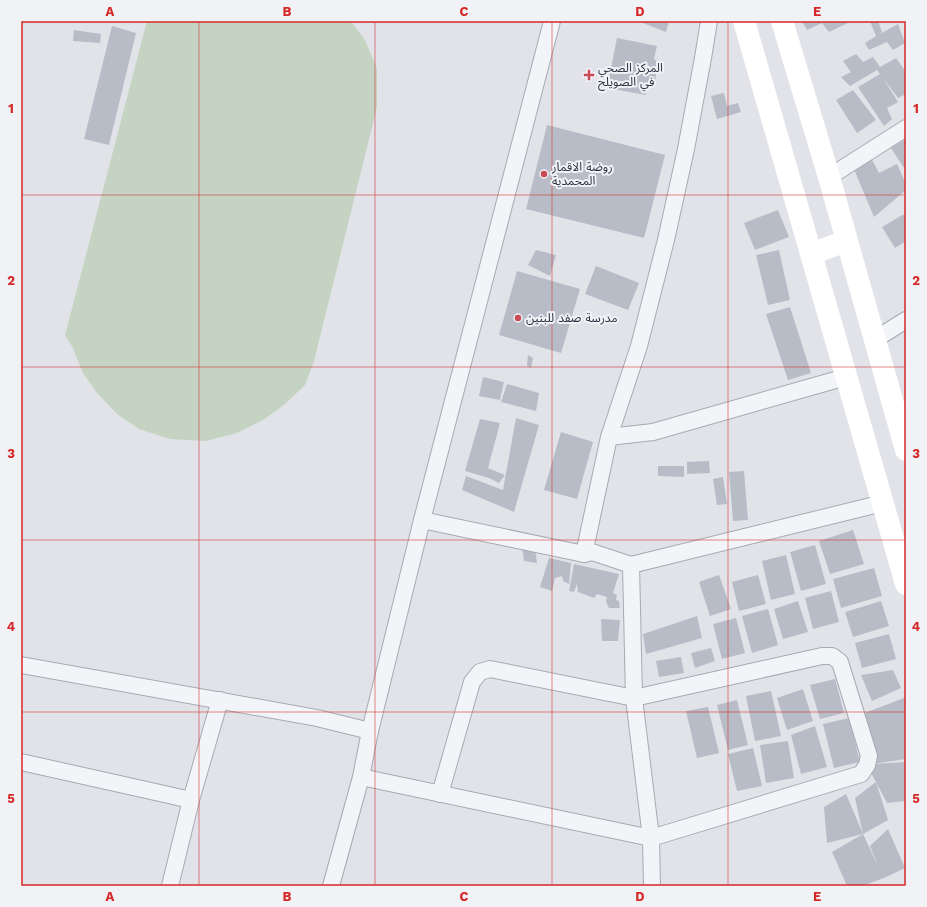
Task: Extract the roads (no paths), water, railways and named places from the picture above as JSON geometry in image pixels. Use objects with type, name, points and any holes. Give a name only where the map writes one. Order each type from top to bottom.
[{"type":"street","points":[[331,886],[361,777],[370,731],[422,520],[552,21]]},
{"type":"street","points":[[584,554],[609,437],[639,346],[666,240],[704,58],[709,21]]},
{"type":"street","points":[[744,21],[906,584]]},
{"type":"street","points":[[782,21],[829,177],[906,450]]},
{"type":"street","points":[[829,177],[906,128]]},
{"type":"street","points":[[811,254],[846,240]]},
{"type":"street","points":[[874,340],[906,320]]},
{"type":"street","points":[[609,437],[652,432],[846,377]]},
{"type":"street","points":[[422,520],[584,554],[592,552],[630,565],[882,504]]},
{"type":"street","points":[[630,565],[634,698],[651,838],[652,886]]},
{"type":"street","points":[[361,777],[440,794],[651,838],[861,774],[867,765],[869,756],[840,662],[832,656],[822,656],[634,698],[490,669],[480,672],[472,682],[440,794]]},
{"type":"street","points":[[21,665],[317,718],[370,731]]},
{"type":"street","points":[[170,886],[191,800],[220,700]]},
{"type":"street","points":[[21,762],[191,800]]},
{"type":"place","name":"المركز الصحي في الصويلح","points":[[589,75]]},
{"type":"place","name":"روضة الاقمار المحمدية","points":[[544,174]]},
{"type":"place","name":"مدرسة صفد للبنين","points":[[518,318]]}]
